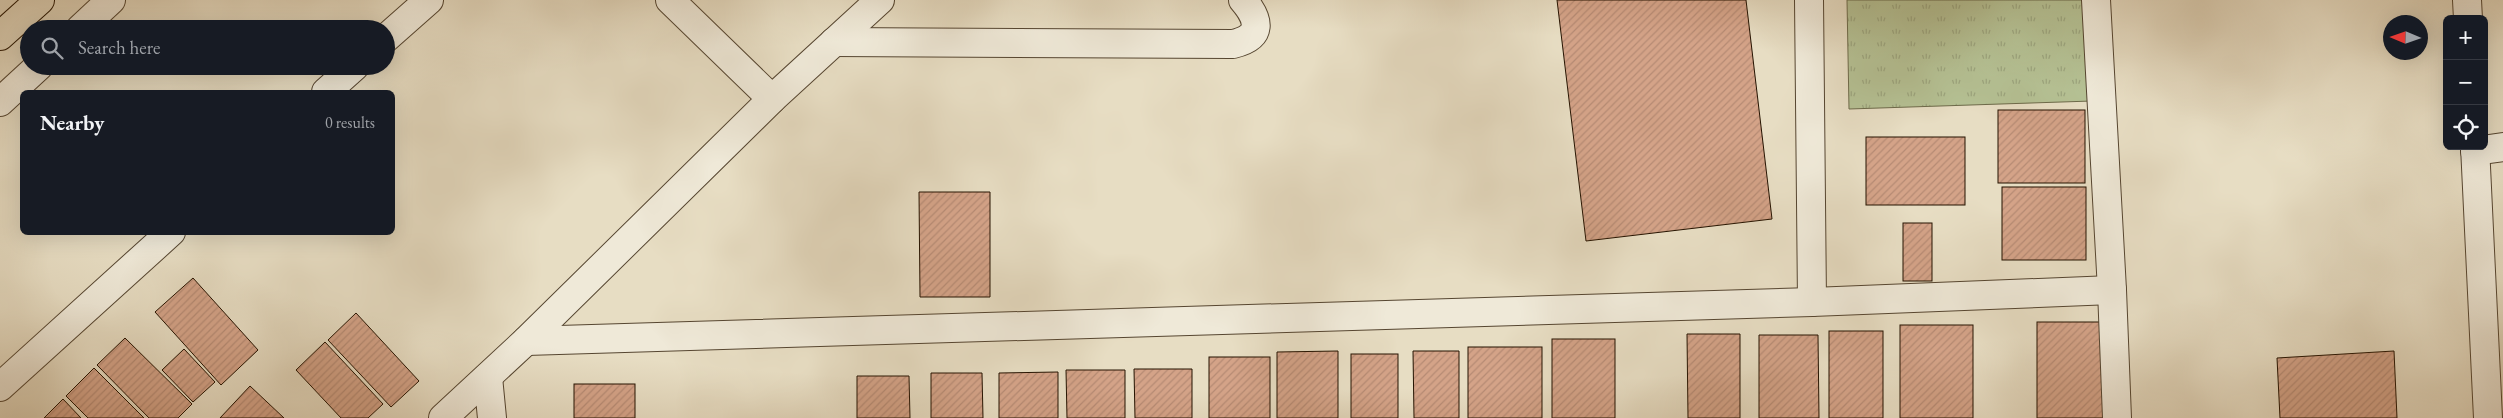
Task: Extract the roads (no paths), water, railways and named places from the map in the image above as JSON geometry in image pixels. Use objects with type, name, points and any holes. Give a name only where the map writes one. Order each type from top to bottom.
[{"type":"main road","points":[[0,36],[40,0]]},
{"type":"street","points":[[90,20],[111,0]]},
{"type":"street","points":[[395,30],[429,0]]},
{"type":"street","points":[[670,0],[772,99]]},
{"type":"street","points":[[443,418],[488,377],[772,99],[880,0]]},
{"type":"street","points":[[834,42],[1233,44],[1244,41],[1253,34],[1256,26],[1255,14],[1243,0]]},
{"type":"street","points":[[1810,0],[1812,302]]},
{"type":"street","points":[[2096,0],[2112,290],[2116,418]]},
{"type":"street","points":[[2467,0],[2468,15]]},
{"type":"street","points":[[0,102],[29,75]]},
{"type":"street","points":[[328,90],[345,75]]},
{"type":"street","points":[[2488,148],[2503,147]]},
{"type":"street","points":[[2475,150],[2488,418]]},
{"type":"street","points":[[0,388],[169,235]]},
{"type":"street","points":[[526,340],[1812,302],[2112,290]]},
{"type":"street","points":[[488,377],[492,418]]}]
